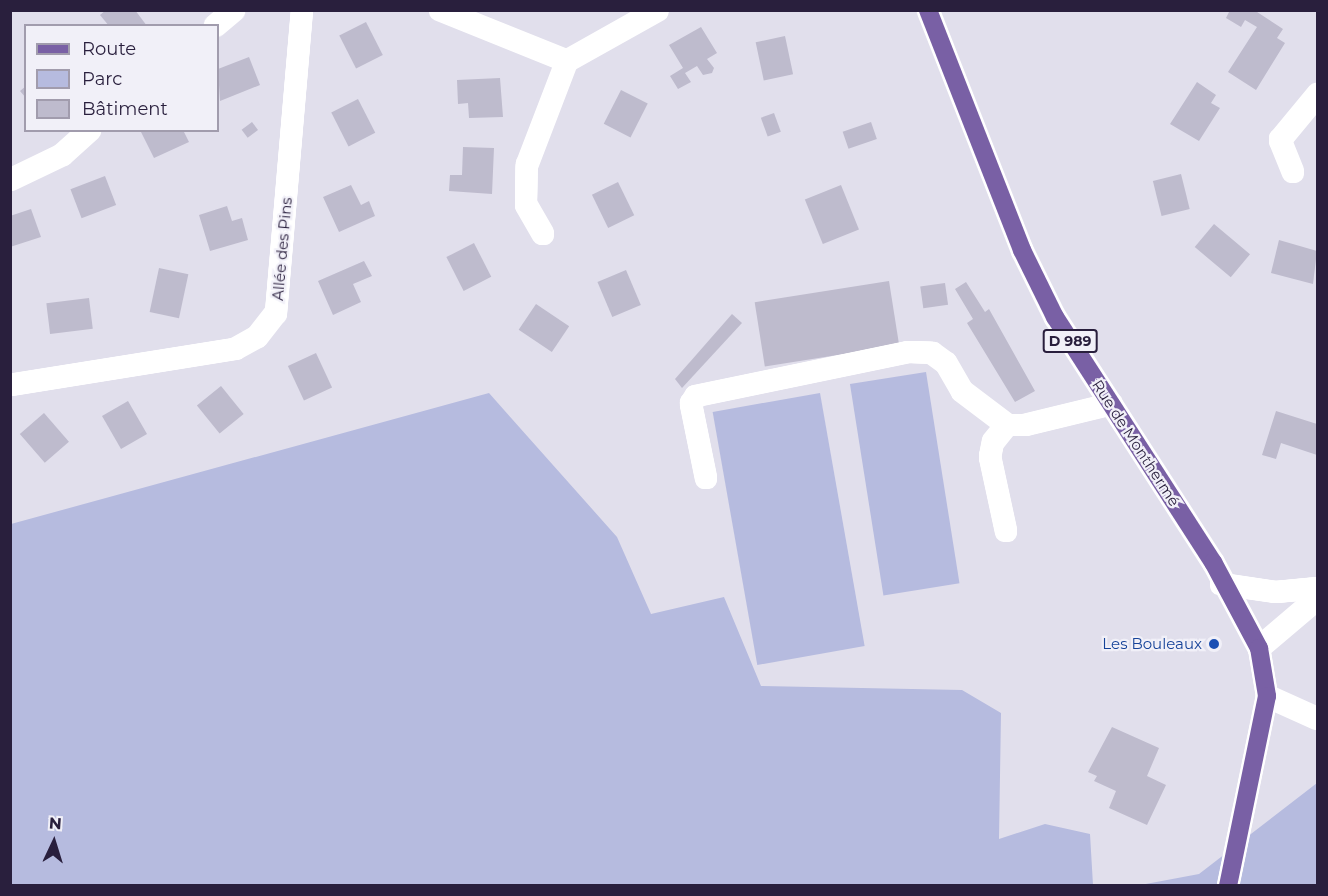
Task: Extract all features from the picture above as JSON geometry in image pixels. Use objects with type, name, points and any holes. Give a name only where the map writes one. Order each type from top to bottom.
[{"type":"main road","name":"Rue de Monthermé","points":[[928,10],[1022,250],[1055,318],[1213,562],[1221,584],[1259,648],[1267,696],[1228,885]]},
{"type":"street","points":[[217,24],[234,10]]},
{"type":"street","name":"Allée des Pins","points":[[10,385],[235,349],[264,329],[276,313],[302,10]]},
{"type":"street","points":[[440,10],[567,61]]},
{"type":"street","points":[[543,234],[526,204],[527,165],[567,61],[658,10]]},
{"type":"street","points":[[1293,172],[1280,140],[1317,93]]},
{"type":"street","points":[[10,180],[62,154],[88,132]]},
{"type":"street","points":[[706,478],[691,404],[696,396],[909,352],[932,353],[946,363],[962,391],[1006,425],[1025,425],[1110,404]]},
{"type":"street","points":[[1006,425],[993,442],[990,456],[1006,531]]},
{"type":"street","points":[[1221,584],[1276,592],[1317,588]]},
{"type":"street","points":[[1259,648],[1317,598]]},
{"type":"street","points":[[1267,696],[1317,719]]},
{"type":"green space","points":[[926,372],[959,583],[883,595],[850,384]]},
{"type":"green space","points":[[489,393],[617,537],[651,614],[724,597],[761,686],[962,690],[1001,713],[999,839],[1045,824],[1090,834],[1093,885],[11,885],[11,524]]},
{"type":"green space","points":[[820,393],[865,646],[757,665],[713,412]]},
{"type":"green space","points":[[1317,783],[1317,885],[1135,886],[1199,874]]},
{"type":"building","points":[[106,10],[135,10],[146,24],[107,24],[100,15]]},
{"type":"building","points":[[1230,10],[1254,10],[1283,29],[1277,38],[1285,43],[1256,90],[1228,72],[1257,27],[1245,20],[1241,27],[1226,18]]},
{"type":"building","points":[[366,22],[383,55],[356,69],[339,36]]},
{"type":"building","points":[[701,27],[717,53],[707,59],[714,68],[712,73],[703,75],[697,66],[685,73],[691,82],[678,89],[670,76],[683,68],[669,45]]},
{"type":"building","points":[[785,36],[793,74],[764,80],[756,42]]},
{"type":"building","points":[[249,57],[260,85],[220,101],[219,69]]},
{"type":"building","points":[[500,78],[503,117],[469,118],[468,103],[458,104],[457,80]]},
{"type":"building","points":[[1197,82],[1216,95],[1211,103],[1220,108],[1199,141],[1170,124]]},
{"type":"building","points":[[621,90],[648,104],[630,137],[604,124]]},
{"type":"building","points":[[358,99],[375,133],[349,146],[331,113]]},
{"type":"building","points":[[774,113],[781,132],[768,137],[761,118]]},
{"type":"building","points":[[252,122],[258,130],[248,138],[242,130]]},
{"type":"building","points":[[871,122],[877,139],[848,149],[843,132]]},
{"type":"building","points":[[141,132],[184,132],[189,142],[154,158]]},
{"type":"building","points":[[463,147],[494,148],[492,194],[449,191],[450,175],[462,175]]},
{"type":"building","points":[[1181,174],[1190,209],[1162,216],[1153,181]]},
{"type":"building","points":[[105,176],[116,205],[82,218],[70,189]]},
{"type":"building","points":[[618,182],[634,215],[608,228],[592,195]]},
{"type":"building","points":[[351,185],[361,205],[369,201],[375,216],[339,232],[323,197]]},
{"type":"building","points":[[841,185],[859,230],[823,244],[805,200]]},
{"type":"building","points":[[227,206],[232,221],[242,218],[248,240],[210,251],[199,215]]},
{"type":"building","points":[[31,209],[41,237],[10,247],[10,216]]},
{"type":"building","points":[[1214,224],[1250,254],[1231,277],[1195,247]]},
{"type":"building","points":[[1279,240],[1317,251],[1313,284],[1271,273]]},
{"type":"building","points":[[474,243],[491,277],[464,291],[446,257]]},
{"type":"building","points":[[364,261],[372,276],[353,284],[361,302],[333,315],[318,281]]},
{"type":"building","points":[[159,268],[188,274],[179,318],[150,312]]},
{"type":"building","points":[[626,270],[641,305],[612,317],[597,282]]},
{"type":"building","points":[[889,281],[899,345],[765,366],[755,302]]},
{"type":"building","points":[[966,282],[985,312],[989,309],[1035,391],[1015,402],[967,323],[973,319],[955,289]]},
{"type":"building","points":[[945,283],[948,305],[923,308],[920,286]]},
{"type":"building","points":[[89,298],[93,329],[50,334],[46,303]]},
{"type":"building","points":[[536,304],[569,326],[552,352],[519,330]]},
{"type":"building","points":[[732,314],[742,323],[682,388],[675,379]]},
{"type":"building","points":[[316,353],[332,387],[304,401],[288,366]]},
{"type":"building","points":[[221,386],[244,414],[220,433],[197,406]]},
{"type":"building","points":[[128,401],[147,434],[121,449],[102,416]]},
{"type":"building","points":[[1276,411],[1317,424],[1317,455],[1281,443],[1276,459],[1262,455]]},
{"type":"building","points":[[44,413],[69,442],[45,463],[20,434]]},
{"type":"building","points":[[1112,727],[1159,748],[1147,776],[1166,785],[1147,825],[1109,808],[1116,791],[1094,781],[1097,776],[1088,772]]},
{"type":"place","name":"Les Bouleaux","points":[[1214,644]]}]
